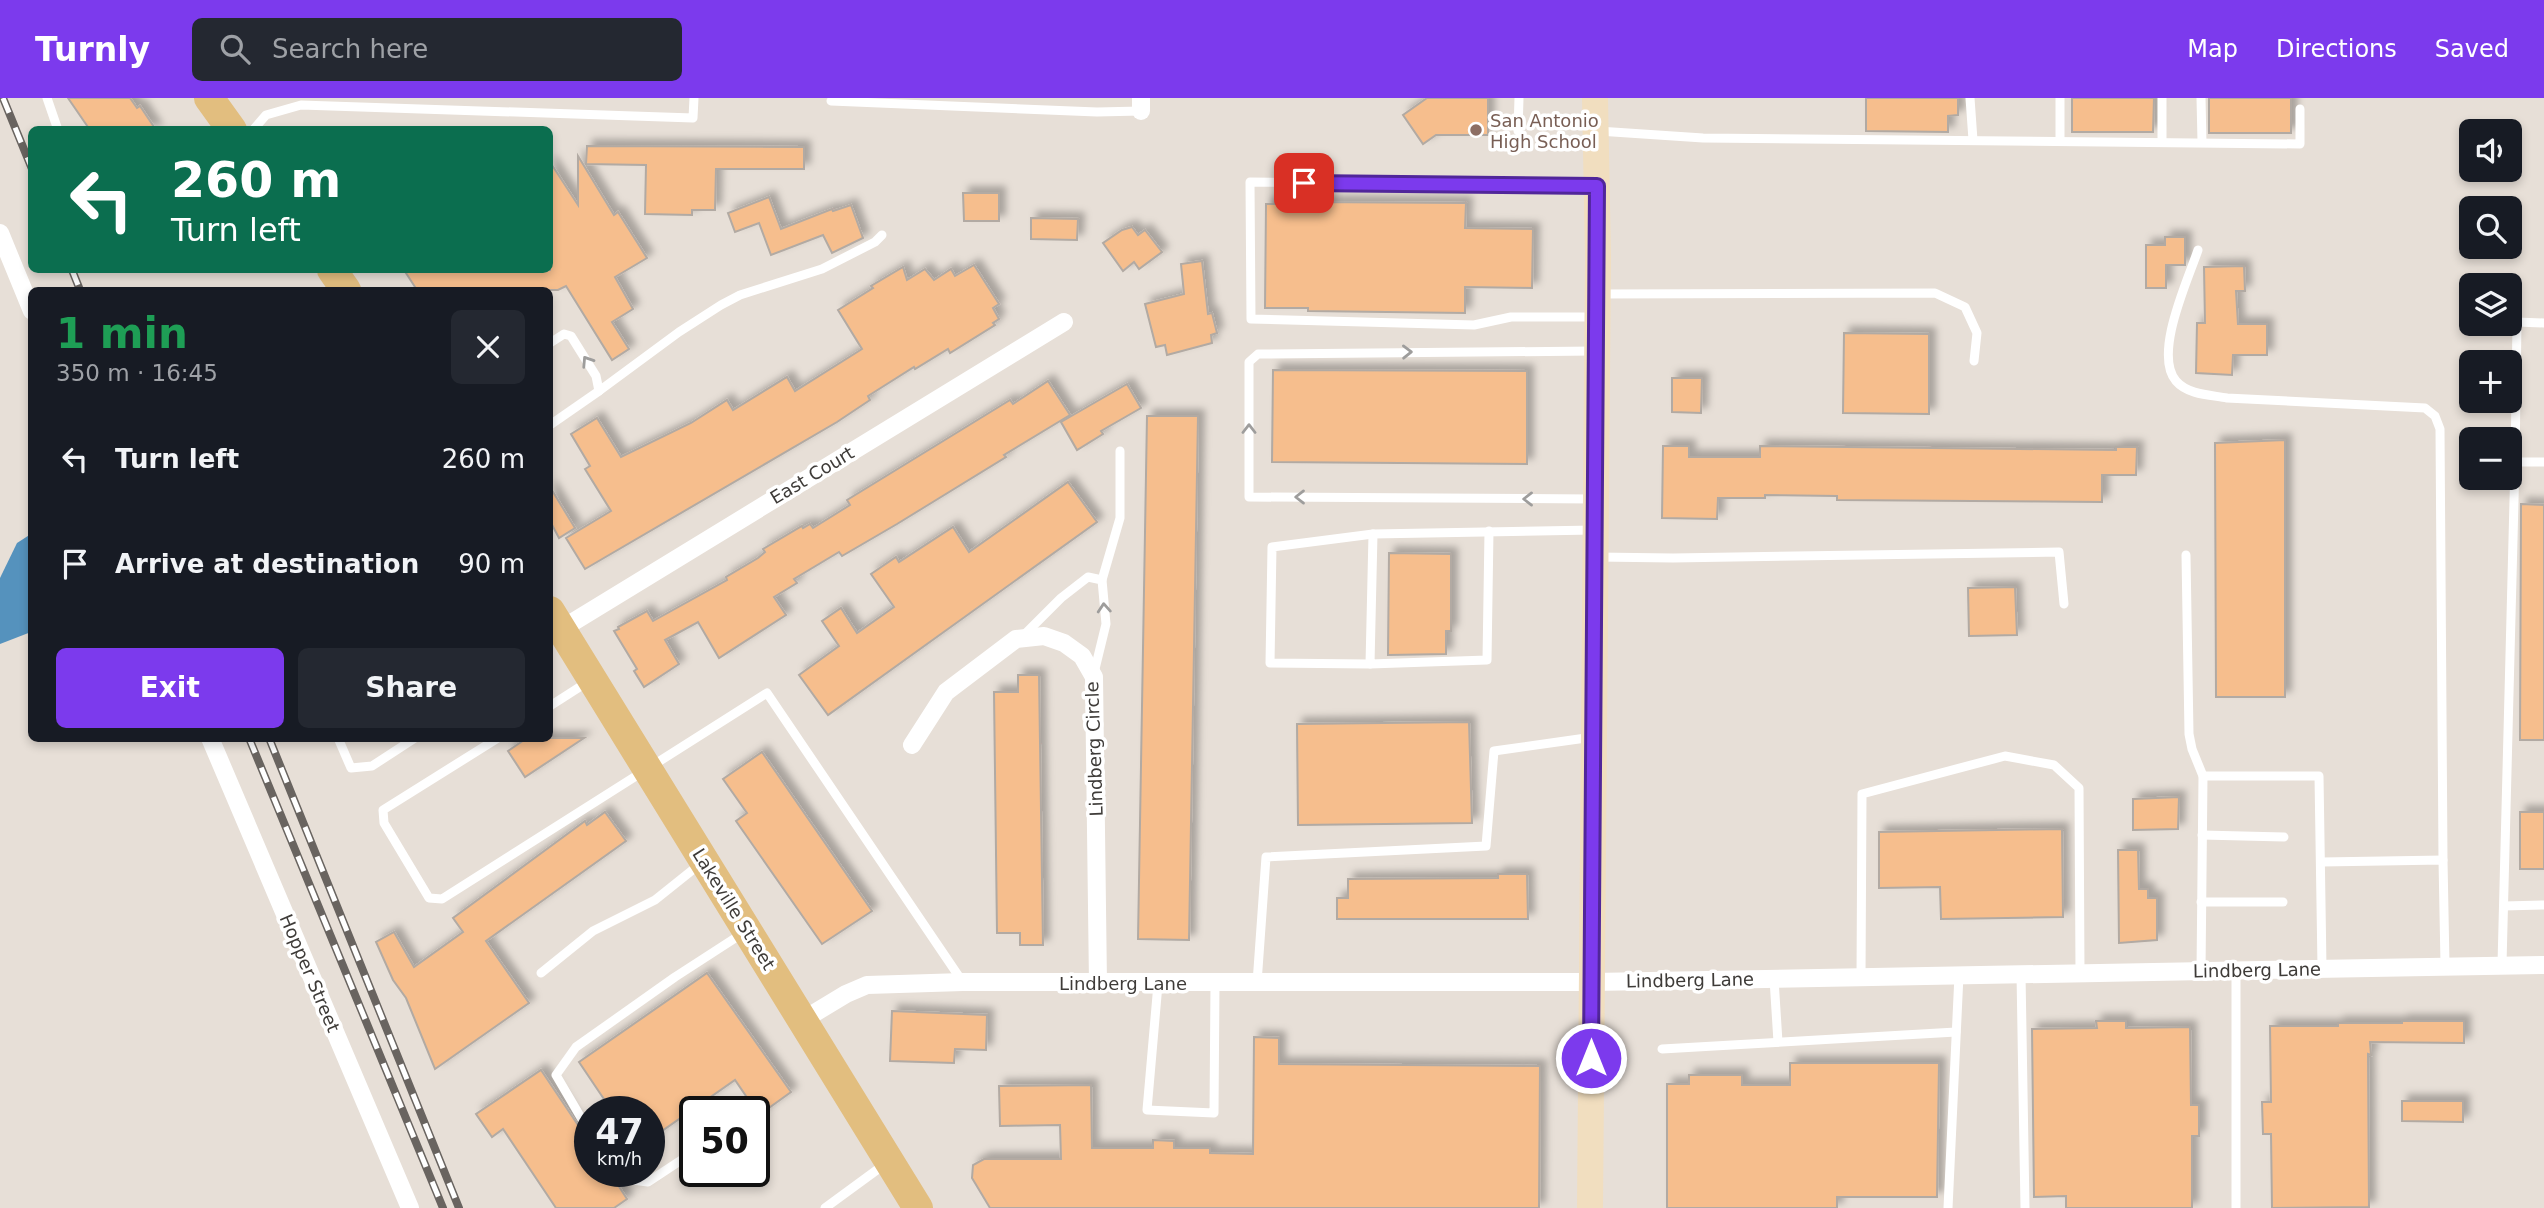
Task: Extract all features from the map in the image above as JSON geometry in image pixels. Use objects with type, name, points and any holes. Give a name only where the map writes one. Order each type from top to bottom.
[{"type":"main road","points":[[209,98],[229,126]]},
{"type":"main road","points":[[1590,1208],[1598,305],[1595,98]]},
{"type":"main road","name":"Lakeville Street","points":[[555,626],[918,1208]]},
{"type":"street","points":[[0,233],[28,302]]},
{"type":"street","name":"East Court","points":[[555,626],[1064,321]]},
{"type":"street","name":"Lindberg Circle","points":[[1021,638],[1044,636],[1064,643],[1082,656],[1093,675],[1098,984]]},
{"type":"street","points":[[912,745],[946,692],[1021,638]]},
{"type":"street","name":"Hopper Street","points":[[212,742],[410,1208]]},
{"type":"street","name":"Lindberg Lane","points":[[803,1020],[846,994],[867,985],[963,982],[1592,982],[2544,965]]},
{"type":"lane","points":[[47,98],[57,126]]},
{"type":"lane","points":[[257,126],[267,115],[301,105],[694,118],[694,98]]},
{"type":"lane","points":[[1518,131],[1519,98]]},
{"type":"lane","points":[[1970,98],[1973,140]]},
{"type":"lane","points":[[2060,98],[2060,141]]},
{"type":"lane","points":[[2162,98],[2162,142]]},
{"type":"lane","points":[[2201,98],[2202,142]]},
{"type":"lane","points":[[831,101],[1097,112],[1141,105]]},
{"type":"lane","points":[[1595,131],[1703,138],[2300,144],[2300,109]]},
{"type":"lane","points":[[1597,186],[1250,182],[1251,319],[1474,325],[1598,305],[1934,293],[1965,307],[1977,333],[1974,361]]},
{"type":"lane","points":[[553,423],[721,305],[740,295],[822,270],[875,242],[882,235]]},
{"type":"lane","points":[[2199,250],[2170,336],[2167,356],[2168,368],[2184,388],[2227,398],[2425,408],[2435,416],[2440,429],[2445,965]]},
{"type":"lane","points":[[2516,427],[2517,322],[2544,323]]},
{"type":"lane","points":[[553,341],[564,334],[571,336],[596,376],[599,391]]},
{"type":"lane","points":[[1596,499],[1249,497],[1249,362],[1258,354],[1597,351]]},
{"type":"lane","points":[[1093,675],[1106,624],[1102,580],[1120,518],[1120,451]]},
{"type":"lane","points":[[2522,462],[2544,462]]},
{"type":"lane","points":[[2502,964],[2514,490]]},
{"type":"lane","points":[[1489,531],[1487,660],[1370,664],[1270,663],[1272,547],[1373,534],[1489,531],[1596,530]]},
{"type":"lane","points":[[1370,664],[1373,534]]},
{"type":"lane","points":[[1596,557],[2059,552],[2064,604]]},
{"type":"lane","points":[[2186,555],[2189,734],[2203,776],[2200,971]]},
{"type":"lane","points":[[1021,638],[1061,598],[1088,578],[1102,580]]},
{"type":"lane","points":[[553,704],[591,680]]},
{"type":"lane","points":[[492,742],[383,810],[384,823],[429,898],[442,900],[767,693],[963,982]]},
{"type":"lane","points":[[1258,983],[1266,857],[1486,846],[1494,751],[1594,737]]},
{"type":"lane","points":[[340,742],[351,768],[372,766],[409,742]]},
{"type":"lane","points":[[1861,977],[1862,794],[2005,756],[2054,765],[2079,788],[2080,973]]},
{"type":"lane","points":[[2203,776],[2319,776],[2322,968]]},
{"type":"lane","points":[[2202,835],[2284,837]]},
{"type":"lane","points":[[2322,862],[2443,860]]},
{"type":"lane","points":[[541,973],[593,931],[654,900],[704,862]]},
{"type":"lane","points":[[2201,902],[2283,902]]},
{"type":"lane","points":[[2504,906],[2544,905]]},
{"type":"lane","points":[[574,1106],[556,1075],[576,1047],[747,930]]},
{"type":"lane","points":[[2236,971],[2236,1208]]},
{"type":"lane","points":[[2021,974],[2025,1208]]},
{"type":"lane","points":[[1948,1208],[1959,975]]},
{"type":"lane","points":[[1774,979],[1778,1042]]},
{"type":"lane","points":[[1158,984],[1147,1110],[1214,1113],[1215,983]]},
{"type":"lane","points":[[1662,1049],[1956,1032]]},
{"type":"lane","points":[[825,1208],[889,1161]]},
{"type":"water","points":[[28,536],[28,633],[0,644],[0,578],[17,543]]},
{"type":"building","points":[[68,98],[130,98],[137,108],[140,106],[153,126],[87,126]]},
{"type":"building","points":[[1427,98],[1488,98],[1488,135],[1436,135],[1423,144],[1403,115]]},
{"type":"building","points":[[1866,98],[1958,98],[1958,115],[1948,116],[1948,132],[1866,131]]},
{"type":"building","points":[[2072,98],[2154,98],[2153,132],[2072,132]]},
{"type":"building","points":[[2209,98],[2291,98],[2291,133],[2209,133]]},
{"type":"building","points":[[587,146],[804,147],[804,169],[716,169],[715,210],[692,210],[692,215],[645,214],[646,165],[586,164]]},
{"type":"building","points":[[578,156],[614,215],[618,212],[647,258],[615,277],[633,309],[612,322],[629,349],[612,360],[566,286],[558,290],[553,290],[553,287],[415,287],[406,273],[553,273],[553,167],[578,205]]},
{"type":"building","points":[[963,193],[999,193],[999,221],[964,221]]},
{"type":"building","points":[[769,197],[781,229],[832,209],[833,211],[851,205],[863,238],[832,253],[823,235],[771,255],[759,223],[735,232],[728,213]]},
{"type":"building","points":[[1466,203],[1465,228],[1533,229],[1532,288],[1465,287],[1465,313],[1265,308],[1266,204]]},
{"type":"building","points":[[1031,218],[1078,219],[1077,240],[1031,239]]},
{"type":"building","points":[[1132,227],[1138,235],[1145,230],[1162,252],[1139,269],[1134,262],[1123,271],[1103,243],[1122,230]]},
{"type":"building","points":[[2165,237],[2185,237],[2185,265],[2166,265],[2166,288],[2146,288],[2146,245],[2165,245]]},
{"type":"building","points":[[1202,261],[1208,314],[1212,313],[1217,333],[1211,335],[1212,343],[1167,355],[1165,345],[1156,347],[1145,304],[1184,294],[1181,264]]},
{"type":"building","points":[[974,265],[999,304],[993,308],[999,319],[993,323],[995,325],[950,353],[948,349],[915,369],[914,367],[868,396],[870,400],[837,422],[585,569],[566,538],[611,511],[585,469],[590,466],[571,434],[597,418],[621,457],[691,423],[727,400],[733,410],[787,377],[795,391],[862,349],[838,310],[873,288],[871,286],[903,267],[907,280],[925,269],[934,280],[951,269],[955,276]]},
{"type":"building","points":[[2244,266],[2245,291],[2236,291],[2238,324],[2267,324],[2267,355],[2233,355],[2232,375],[2196,373],[2197,323],[2205,323],[2204,267]]},
{"type":"building","points":[[1844,333],[1929,334],[1929,414],[1843,413]]},
{"type":"building","points":[[1273,370],[1527,371],[1527,464],[1272,462]]},
{"type":"building","points":[[1672,378],[1702,378],[1701,413],[1672,412]]},
{"type":"building","points":[[1048,381],[1070,415],[897,524],[842,556],[839,552],[794,579],[797,583],[774,597],[786,615],[719,658],[698,622],[665,640],[679,664],[644,687],[634,671],[637,669],[614,631],[619,629],[618,627],[647,611],[653,621],[727,580],[726,577],[765,552],[763,549],[802,526],[803,528],[810,524],[813,528],[850,505],[847,500],[1010,400],[1013,404]]},
{"type":"building","points":[[1127,384],[1141,408],[1101,431],[1103,434],[1077,450],[1061,422]]},
{"type":"building","points":[[1147,416],[1198,416],[1189,940],[1138,939]]},
{"type":"building","points":[[2285,440],[2285,697],[2216,697],[2215,443]]},
{"type":"building","points":[[1663,446],[1689,446],[1689,457],[1760,457],[1760,446],[2116,450],[2116,447],[2137,447],[2136,475],[2102,475],[2102,502],[1837,500],[1837,496],[1765,495],[1765,498],[1718,498],[1717,519],[1662,518]]},
{"type":"building","points":[[1068,482],[1097,522],[828,715],[799,675],[839,646],[822,621],[841,608],[857,633],[894,607],[871,574],[896,557],[899,562],[953,527],[969,552]]},
{"type":"building","points":[[553,492],[575,528],[559,538],[553,527]]},
{"type":"building","points":[[2521,504],[2544,505],[2544,740],[2520,740]]},
{"type":"building","points":[[1389,553],[1451,554],[1451,631],[1446,631],[1446,654],[1388,655]]},
{"type":"building","points":[[2015,587],[2017,635],[1969,636],[1968,588]]},
{"type":"building","points":[[1018,675],[1039,675],[1043,945],[1020,945],[1020,933],[997,933],[994,692],[1018,692]]},
{"type":"building","points":[[1469,722],[1472,823],[1298,825],[1297,724]]},
{"type":"building","points":[[584,738],[525,777],[508,751],[521,742]]},
{"type":"building","points":[[762,752],[872,911],[822,944],[736,821],[747,813],[723,779]]},
{"type":"building","points":[[2179,797],[2178,829],[2133,830],[2133,799]]},
{"type":"building","points":[[605,812],[626,841],[486,941],[529,1003],[435,1069],[406,998],[393,980],[376,942],[394,932],[414,967],[463,932],[453,918],[585,821],[587,825]]},
{"type":"building","points":[[2520,812],[2544,812],[2544,869],[2520,869]]},
{"type":"building","points":[[2062,829],[2063,917],[1941,919],[1940,887],[1879,888],[1879,832]]},
{"type":"building","points":[[2118,850],[2138,850],[2139,889],[2148,889],[2148,898],[2157,898],[2157,940],[2119,943]]},
{"type":"building","points":[[1498,874],[1527,874],[1528,919],[1337,919],[1337,898],[1348,898],[1348,879],[1498,878]]},
{"type":"building","points":[[707,973],[791,1092],[770,1107],[770,1096],[746,1096],[735,1080],[712,1096],[679,1096],[679,1119],[665,1129],[665,1096],[602,1096],[579,1062]]},
{"type":"building","points":[[892,1011],[987,1015],[986,1050],[955,1049],[954,1063],[890,1061]]},
{"type":"building","points":[[2096,1021],[2126,1021],[2126,1028],[2190,1027],[2191,1105],[2199,1105],[2199,1136],[2192,1136],[2192,1208],[2066,1208],[2066,1196],[2034,1197],[2032,1029],[2097,1028]]},
{"type":"building","points":[[2464,1021],[2464,1043],[2370,1042],[2369,1207],[2272,1208],[2271,1134],[2263,1134],[2262,1102],[2271,1102],[2270,1026],[2338,1026],[2338,1023]]},
{"type":"building","points":[[1254,1037],[1279,1038],[1279,1064],[1540,1066],[1539,1208],[990,1208],[972,1178],[973,1165],[984,1159],[1061,1159],[1060,1125],[1000,1126],[999,1086],[1091,1085],[1092,1148],[1153,1148],[1153,1140],[1174,1141],[1174,1148],[1210,1148],[1210,1153],[1253,1154]]},
{"type":"building","points":[[1790,1063],[1939,1063],[1937,1197],[1837,1197],[1837,1208],[1667,1208],[1667,1084],[1689,1084],[1689,1075],[1742,1075],[1742,1085],[1790,1085]]},
{"type":"building","points":[[541,1070],[574,1119],[574,1187],[619,1187],[627,1199],[614,1208],[556,1208],[503,1129],[492,1137],[476,1114]]},
{"type":"building","points":[[2402,1101],[2463,1101],[2463,1122],[2402,1121]]},
{"type":"railway","points":[[3,98],[28,159]]},
{"type":"railway","points":[[73,273],[79,287]]},
{"type":"railway","points":[[251,742],[443,1208]]},
{"type":"railway","points":[[271,742],[459,1208]]},
{"type":"place","name":"San Antonio High School","points":[[1476,130]]},
{"type":"route","points":[[1304,183],[1597,186],[1591,1058]]}]
